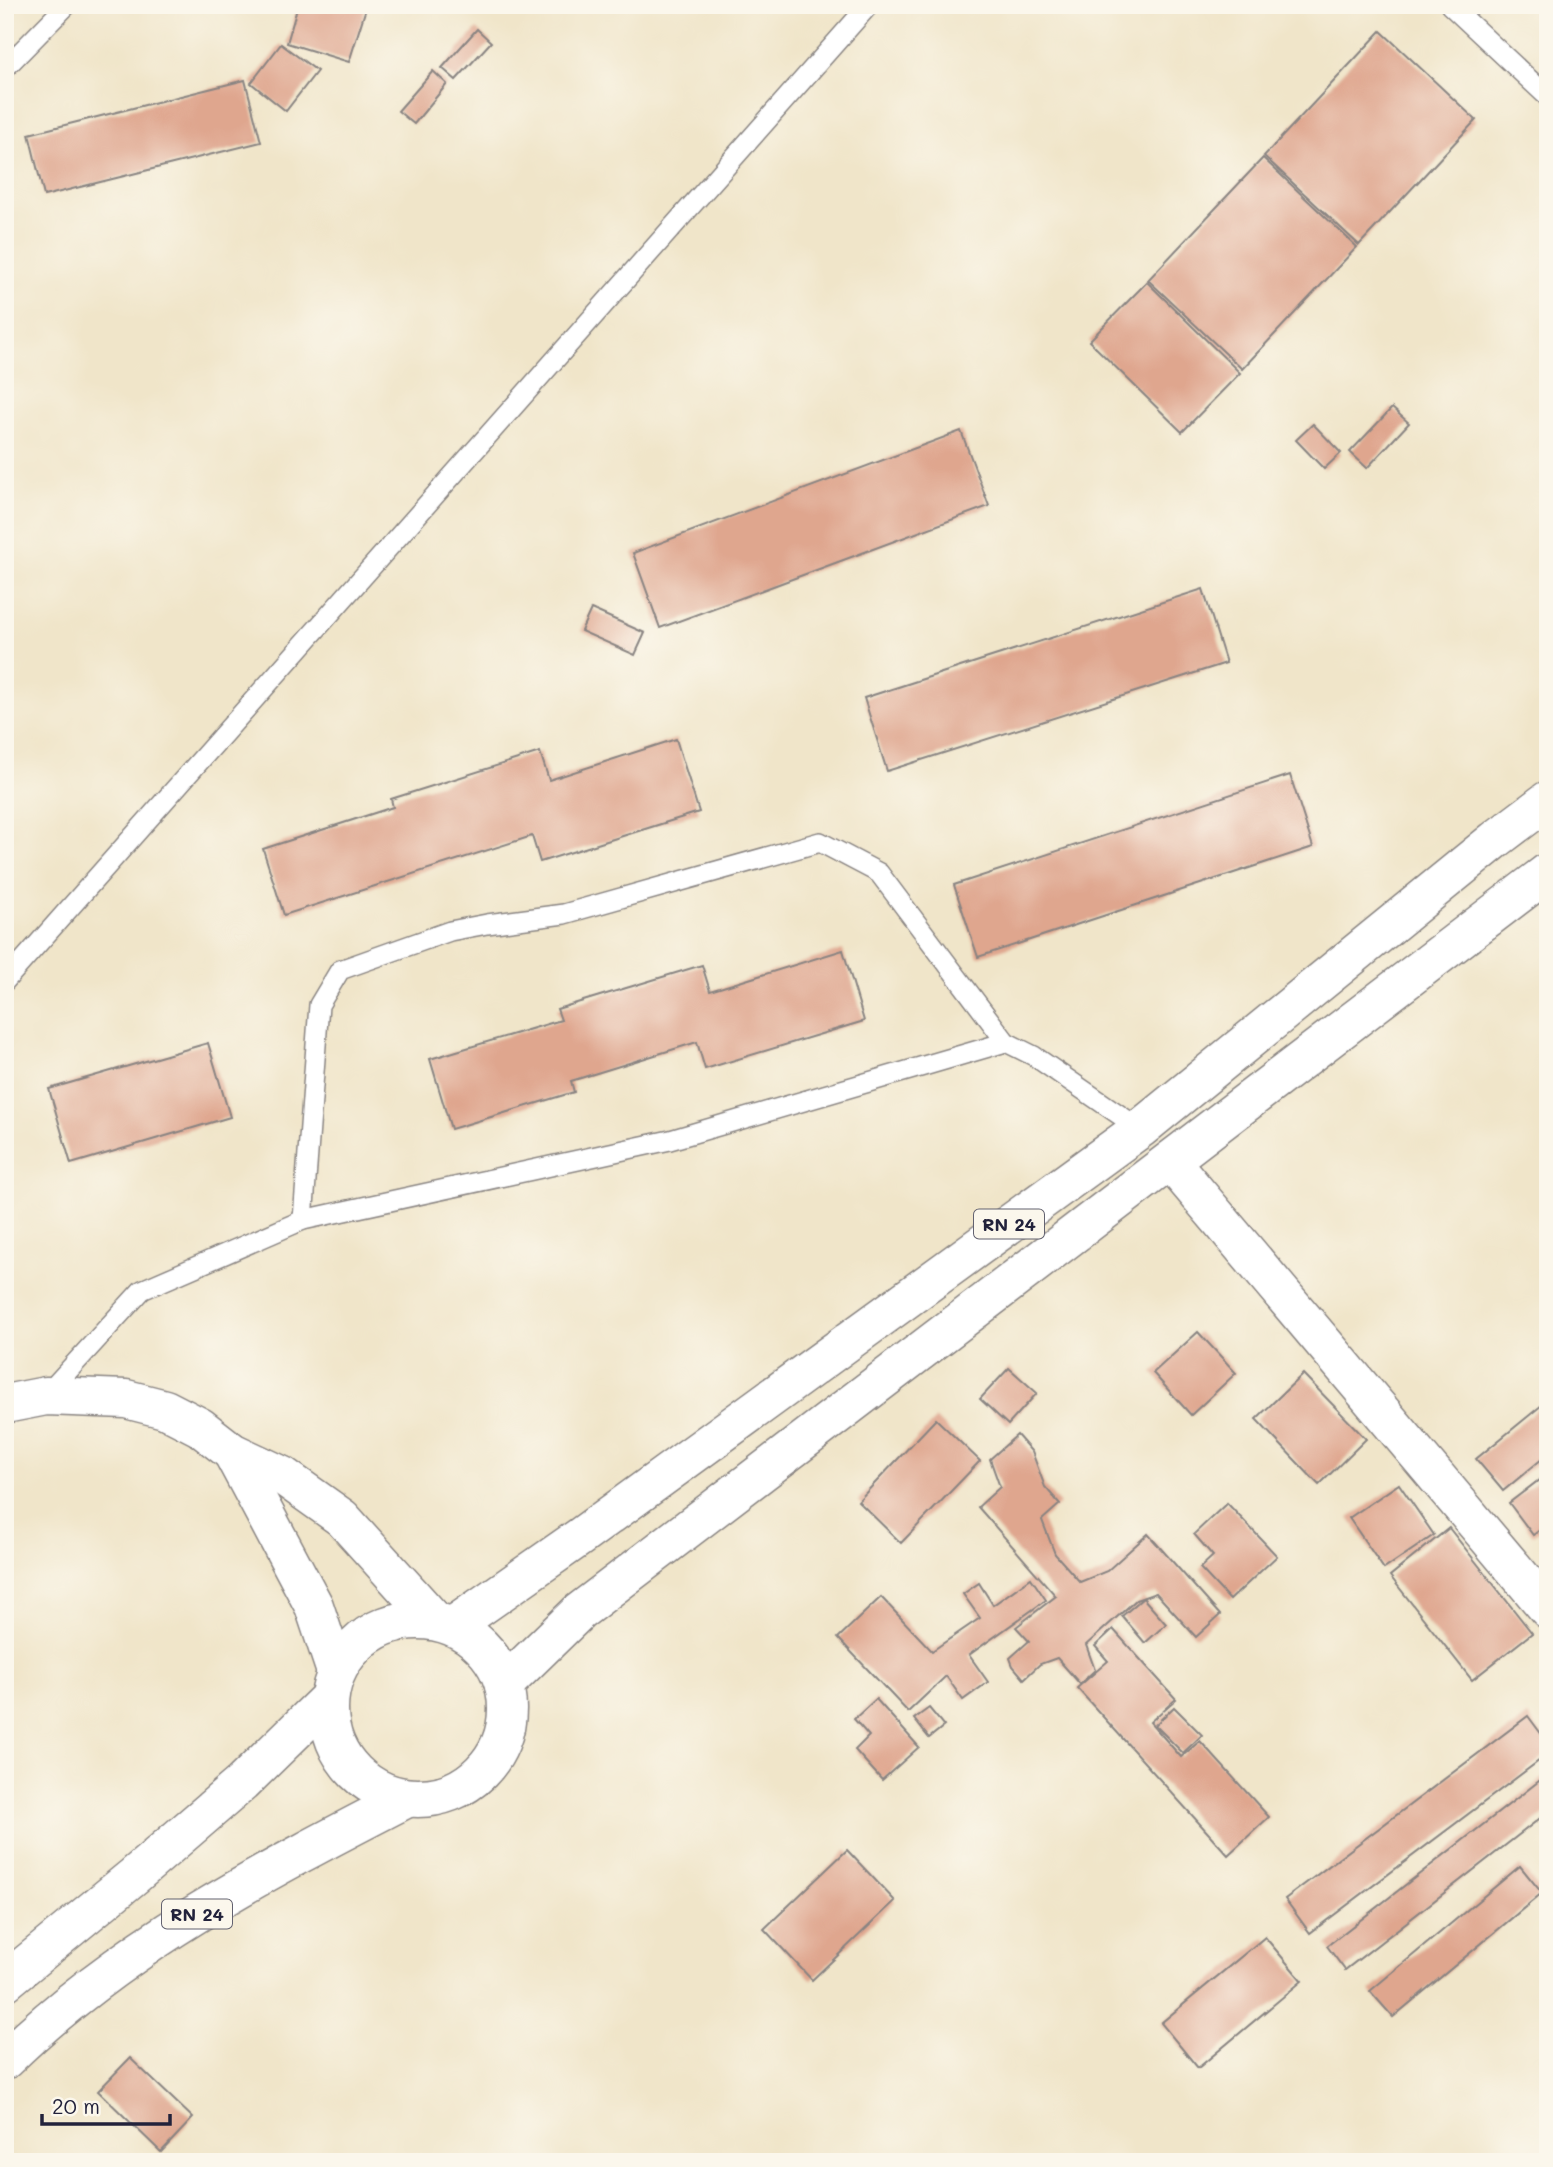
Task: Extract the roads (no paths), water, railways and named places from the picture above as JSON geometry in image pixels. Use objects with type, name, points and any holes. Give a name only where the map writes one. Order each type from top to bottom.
[{"type":"main road","name":"RN 24","points":[[444,1624],[580,1536],[1140,1129],[1495,840],[1548,800]]},
{"type":"main road","name":"RN 24","points":[[504,1685],[579,1612],[1548,872]]},
{"type":"main road","points":[[1171,1162],[1548,1609]]},
{"type":"main road","points":[[5,1404],[46,1396],[126,1399],[164,1409],[200,1427],[232,1452],[283,1476],[342,1518],[444,1624]]},
{"type":"main road","points":[[5,1982],[242,1783],[333,1685],[353,1647],[377,1629],[405,1620],[444,1624],[470,1636],[485,1650],[497,1666],[504,1685],[507,1706],[505,1728],[497,1748],[486,1767],[470,1781],[450,1792],[429,1797],[407,1798],[385,1792],[364,1781],[348,1764],[335,1744],[329,1721],[333,1685],[314,1606],[232,1452]]},
{"type":"main road","name":"RN 24","points":[[5,2060],[39,2027],[155,1940],[278,1864],[407,1798]]},
{"type":"lane","points":[[5,68],[67,5]]},
{"type":"lane","points":[[5,981],[869,5]]},
{"type":"lane","points":[[1450,5],[1548,97]]},
{"type":"lane","points":[[303,1220],[319,1005],[340,970],[450,932],[487,924],[564,914],[821,842],[879,873],[1006,1042],[1034,1056],[1140,1129]]},
{"type":"lane","points":[[46,1396],[142,1290],[303,1220],[670,1140],[1006,1042]]}]
